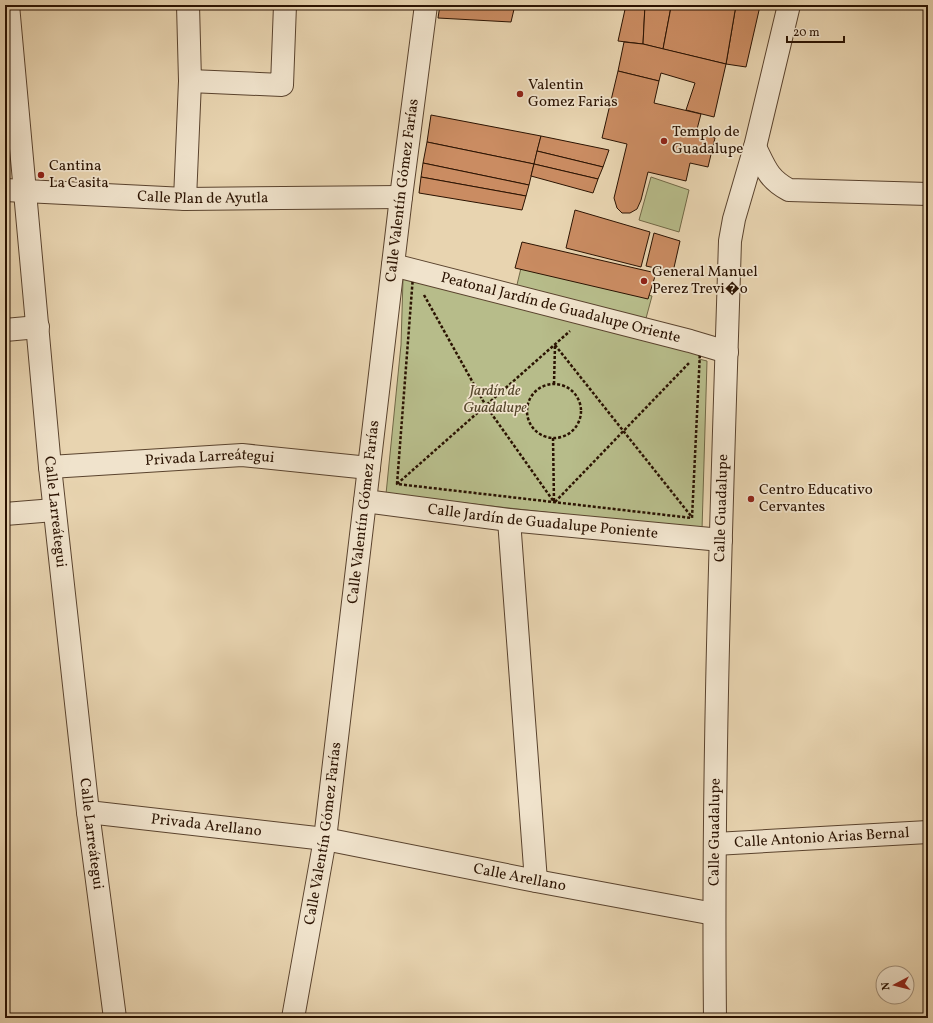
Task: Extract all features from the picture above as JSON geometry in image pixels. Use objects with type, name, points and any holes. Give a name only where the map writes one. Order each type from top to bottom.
[{"type":"street","points":[[185,199],[190,81],[188,5]]},
{"type":"street","points":[[190,81],[282,85],[285,5]]},
{"type":"street","name":"Calle Valentín Gómez Farías","points":[[293,1018],[325,839],[401,197],[426,5]]},
{"type":"street","name":"Calle Guadalupe","points":[[715,1018],[714,914],[716,692],[730,241],[734,218],[755,147],[789,5]]},
{"type":"street","name":"Calle Larreátegui","points":[[7,7],[14,190],[38,327],[54,510],[88,812],[115,1018]]},
{"type":"street","points":[[755,147],[768,174],[778,184],[790,190],[928,194]]},
{"type":"street","name":"Calle Plan de Ayutla","points":[[14,190],[185,199],[401,197]]},
{"type":"street","name":"Peatonal Jardín de Guadalupe Oriente","points":[[393,264],[690,341],[727,352]]},
{"type":"street","points":[[5,330],[38,327]]},
{"type":"street","name":"Privada Larreátegui","points":[[50,466],[242,455],[369,468]]},
{"type":"street","name":"Calle Jardín de Guadalupe Poniente","points":[[365,501],[509,520],[721,540]]},
{"type":"street","points":[[5,514],[54,510]]},
{"type":"street","points":[[509,520],[536,881]]},
{"type":"street","name":"Privada Arellano","points":[[88,812],[325,839]]},
{"type":"street","name":"Calle Antonio Arias Bernal","points":[[715,844],[928,832]]},
{"type":"street","name":"Calle Arellano","points":[[325,839],[536,881],[714,914]]},
{"type":"path","points":[[414,276],[417,283]]},
{"type":"path","points":[[414,276],[700,352]]},
{"type":"path","points":[[396,484],[414,276]]},
{"type":"path","points":[[421,290],[486,406],[554,502]]},
{"type":"path","points":[[577,326],[582,321]]},
{"type":"path","points":[[396,484],[571,330]]},
{"type":"path","points":[[554,384],[555,344]]},
{"type":"path","points":[[555,344],[692,518]]},
{"type":"path","points":[[554,502],[700,352]]},
{"type":"path","points":[[692,518],[700,352]]},
{"type":"path","points":[[554,384],[567,388],[574,393],[580,410],[579,418],[572,430],[562,436],[553,438],[544,436],[531,425],[527,408],[529,400],[534,392],[541,387],[554,384]]},
{"type":"path","points":[[553,438],[554,502]]},
{"type":"path","points":[[396,484],[692,518]]},
{"type":"green space","points":[[651,177],[689,190],[679,232],[639,220]]},
{"type":"green space","points":[[521,268],[652,296],[645,322],[515,293]]},
{"type":"green space","name":"Jardín de Guadalupe","points":[[403,279],[700,352],[699,359],[707,361],[702,530],[386,494],[401,345]]},
{"type":"building","points":[[440,5],[515,5],[511,22],[438,18]]},
{"type":"building","points":[[626,5],[645,5],[643,44],[618,41]]},
{"type":"building","points":[[645,5],[671,7],[663,49],[643,44]]},
{"type":"building","points":[[736,5],[760,6],[746,67],[726,64]]},
{"type":"building","points":[[736,5],[726,64],[663,49],[671,7]]},
{"type":"building","points":[[624,42],[643,44],[726,64],[714,117],[686,110],[695,83],[661,73],[659,81],[618,71]]},
{"type":"building","name":"Templo de Guadalupe","points":[[618,71],[659,81],[654,103],[701,114],[696,133],[715,138],[708,167],[690,163],[686,181],[648,172],[641,200],[637,209],[630,213],[622,213],[617,208],[614,198],[627,144],[602,138]]},
{"type":"building","points":[[431,115],[541,136],[534,164],[427,142]]},
{"type":"building","points":[[541,136],[609,150],[603,167],[537,151]]},
{"type":"building","points":[[427,142],[534,164],[529,185],[423,163]]},
{"type":"building","points":[[537,151],[603,167],[598,179],[534,164]]},
{"type":"building","points":[[423,163],[529,185],[526,196],[421,177]]},
{"type":"building","points":[[534,164],[598,179],[593,193],[531,176]]},
{"type":"building","points":[[421,177],[526,196],[522,210],[419,193]]},
{"type":"building","points":[[575,210],[650,232],[641,267],[566,248]]},
{"type":"building","points":[[654,233],[680,241],[673,272],[646,266]]},
{"type":"building","points":[[522,242],[656,273],[648,299],[515,268]]},
{"type":"place","name":"Valentin Gomez Farias","points":[[520,94]]},
{"type":"place","name":"Templo de Guadalupe","points":[[664,141]]},
{"type":"place","name":"Cantina La Casita","points":[[41,175]]},
{"type":"place","name":"General Manuel Perez Trevi�o","points":[[644,281]]},
{"type":"place","name":"Centro Educativo Cervantes","points":[[751,499]]}]
